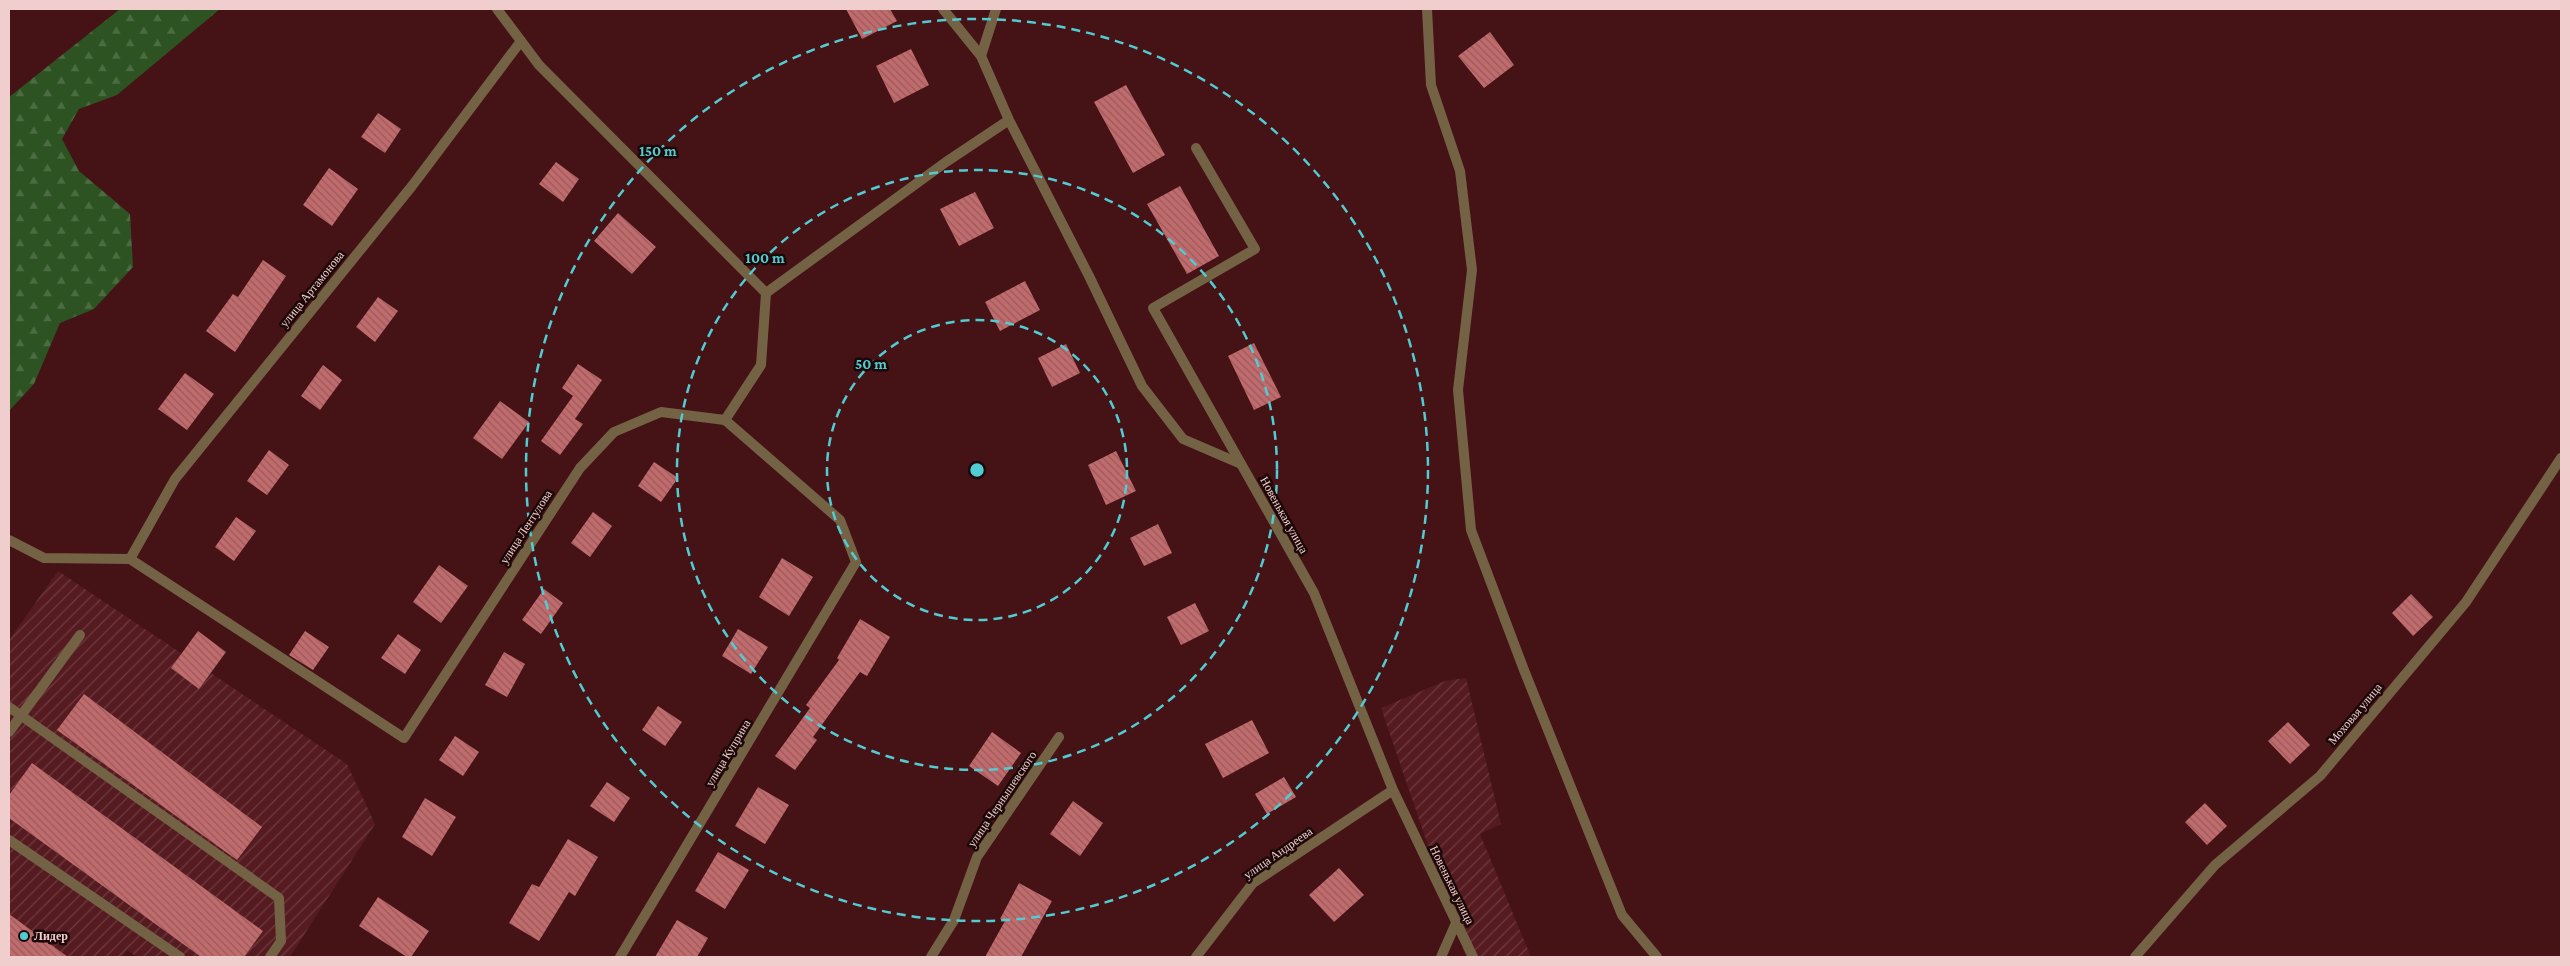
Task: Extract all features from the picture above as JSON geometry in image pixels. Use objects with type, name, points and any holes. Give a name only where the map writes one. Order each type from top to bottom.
[{"type":"street","points":[[497,9],[539,65],[766,293],[761,365],[725,420]]},
{"type":"street","points":[[943,9],[981,56],[1009,120],[1089,276],[1142,386],[1183,439],[1241,464]]},
{"type":"street","points":[[981,56],[996,9]]},
{"type":"street","points":[[1427,9],[1431,85],[1460,171],[1472,270],[1458,390],[1471,530],[1524,670],[1622,914],[1657,957]]},
{"type":"street","name":"улица Артамонова","points":[[130,559],[175,479],[412,186],[521,42]]},
{"type":"street","points":[[766,293],[946,162],[1009,120]]},
{"type":"street","name":"Новенькая улица","points":[[1196,148],[1254,249],[1153,308],[1314,593],[1393,790],[1473,957]]},
{"type":"street","name":"улица Лентулова","points":[[130,559],[404,738],[580,468],[614,432],[662,412],[725,420]]},
{"type":"street","name":"улица Куприна","points":[[620,957],[856,562],[840,520],[725,420]]},
{"type":"street","name":"Моховая улица","points":[[2135,957],[2215,865],[2320,776],[2466,602],[2561,458]]},
{"type":"street","points":[[9,540],[44,558],[130,559]]},
{"type":"street","points":[[9,732],[80,635]]},
{"type":"street","points":[[9,707],[278,898],[281,941],[270,957]]},
{"type":"street","name":"улица Чернышевского","points":[[931,957],[954,920],[977,857],[1059,737]]},
{"type":"street","name":"улица Андреева","points":[[1196,957],[1253,883],[1393,790]]},
{"type":"street","points":[[9,840],[180,957]]},
{"type":"street","points":[[1441,957],[1456,923]]},
{"type":"shaded area","points":[[58,571],[347,764],[375,824],[290,957],[137,957],[127,950],[122,957],[9,957],[9,640]]},
{"type":"shaded area","points":[[1466,678],[1501,824],[1480,834],[1531,957],[1466,957],[1381,708],[1445,681]]},
{"type":"green space","points":[[120,9],[220,9],[117,95],[79,109],[62,139],[79,171],[130,214],[133,267],[94,309],[60,323],[34,384],[9,411],[9,97]]},
{"type":"building","points":[[846,9],[890,9],[897,21],[862,39]]},
{"type":"building","points":[[1490,32],[1514,65],[1484,88],[1458,56]]},
{"type":"building","points":[[911,49],[929,85],[894,103],[876,66]]},
{"type":"building","points":[[1126,85],[1165,155],[1133,173],[1094,102]]},
{"type":"building","points":[[378,113],[401,129],[385,153],[361,137]]},
{"type":"building","points":[[556,162],[579,179],[563,202],[539,184]]},
{"type":"building","points":[[329,168],[358,189],[332,226],[303,205]]},
{"type":"building","points":[[1180,186],[1219,256],[1187,274],[1147,204]]},
{"type":"building","points":[[975,192],[994,228],[959,246],[940,209]]},
{"type":"building","points":[[618,213],[656,247],[632,274],[594,241]]},
{"type":"building","points":[[263,260],[286,276],[235,352],[206,331],[233,294],[238,297]]},
{"type":"building","points":[[1025,281],[1040,310],[1000,331],[985,302]]},
{"type":"building","points":[[378,297],[398,311],[375,342],[356,327]]},
{"type":"building","points":[[1254,343],[1281,397],[1254,410],[1228,356]]},
{"type":"building","points":[[1066,344],[1080,373],[1052,387],[1038,358]]},
{"type":"building","points":[[578,364],[602,380],[575,419],[583,424],[560,455],[541,441],[573,396],[562,388]]},
{"type":"building","points":[[323,365],[342,380],[320,410],[301,396]]},
{"type":"building","points":[[185,373],[214,394],[187,430],[158,409]]},
{"type":"building","points":[[500,401],[529,422],[502,459],[473,438]]},
{"type":"building","points":[[269,450],[289,465],[267,495],[247,481]]},
{"type":"building","points":[[1116,451],[1136,491],[1106,505],[1088,465]]},
{"type":"building","points":[[654,462],[678,478],[661,502],[638,486]]},
{"type":"building","points":[[593,512],[612,526],[590,557],[571,543]]},
{"type":"building","points":[[236,517],[256,531],[234,561],[215,547]]},
{"type":"building","points":[[1158,524],[1172,553],[1144,566],[1130,538]]},
{"type":"building","points":[[782,558],[813,577],[789,616],[759,597]]},
{"type":"building","points":[[439,565],[468,586],[441,623],[413,602]]},
{"type":"building","points":[[544,589],[563,603],[541,634],[522,620]]},
{"type":"building","points":[[2411,594],[2433,617],[2413,636],[2392,613]]},
{"type":"building","points":[[1195,603],[1209,631],[1181,645],[1167,617]]},
{"type":"building","points":[[860,619],[890,637],[867,676],[860,672],[813,737],[817,740],[795,770],[775,756],[810,708],[806,705],[839,660],[837,658]]},
{"type":"building","points":[[738,629],[768,647],[751,674],[722,656]]},
{"type":"building","points":[[198,631],[226,652],[199,689],[171,668]]},
{"type":"building","points":[[305,631],[329,647],[313,670],[289,655]]},
{"type":"building","points":[[398,634],[421,650],[405,674],[381,658]]},
{"type":"building","points":[[504,652],[525,664],[507,697],[485,685]]},
{"type":"building","points":[[84,694],[262,827],[237,860],[57,730]]},
{"type":"building","points":[[658,706],[682,722],[665,746],[642,730]]},
{"type":"building","points":[[1252,720],[1269,753],[1223,778],[1205,744]]},
{"type":"building","points":[[2288,722],[2310,745],[2290,764],[2268,741]]},
{"type":"building","points":[[992,732],[1021,753],[998,786],[969,766]]},
{"type":"building","points":[[455,736],[479,752],[463,776],[439,760]]},
{"type":"building","points":[[32,763],[263,931],[244,957],[201,957],[9,818],[9,795]]},
{"type":"building","points":[[1284,777],[1296,797],[1267,814],[1255,794]]},
{"type":"building","points":[[607,782],[630,798],[614,822],[590,806]]},
{"type":"building","points":[[758,787],[789,805],[765,844],[735,826]]},
{"type":"building","points":[[425,798],[456,817],[432,856],[402,837]]},
{"type":"building","points":[[1073,801],[1103,823],[1080,856],[1050,834]]},
{"type":"building","points":[[2205,803],[2227,826],[2207,845],[2185,822]]},
{"type":"building","points":[[568,839],[598,857],[575,896],[569,892],[539,941],[509,923],[532,884],[539,887]]},
{"type":"building","points":[[718,852],[749,870],[725,909],[695,891]]},
{"type":"building","points":[[1339,868],[1364,895],[1334,922],[1309,895]]},
{"type":"building","points":[[1019,883],[1052,901],[1021,957],[985,957],[1005,921],[1000,919]]},
{"type":"building","points":[[378,897],[429,931],[411,957],[407,957],[359,926]]},
{"type":"building","name":"Лидер","points":[[9,914],[68,957],[9,957]]},
{"type":"building","points":[[677,920],[708,938],[697,957],[655,957]]},
{"type":"place","name":"Лидер","points":[[24,936]]}]
